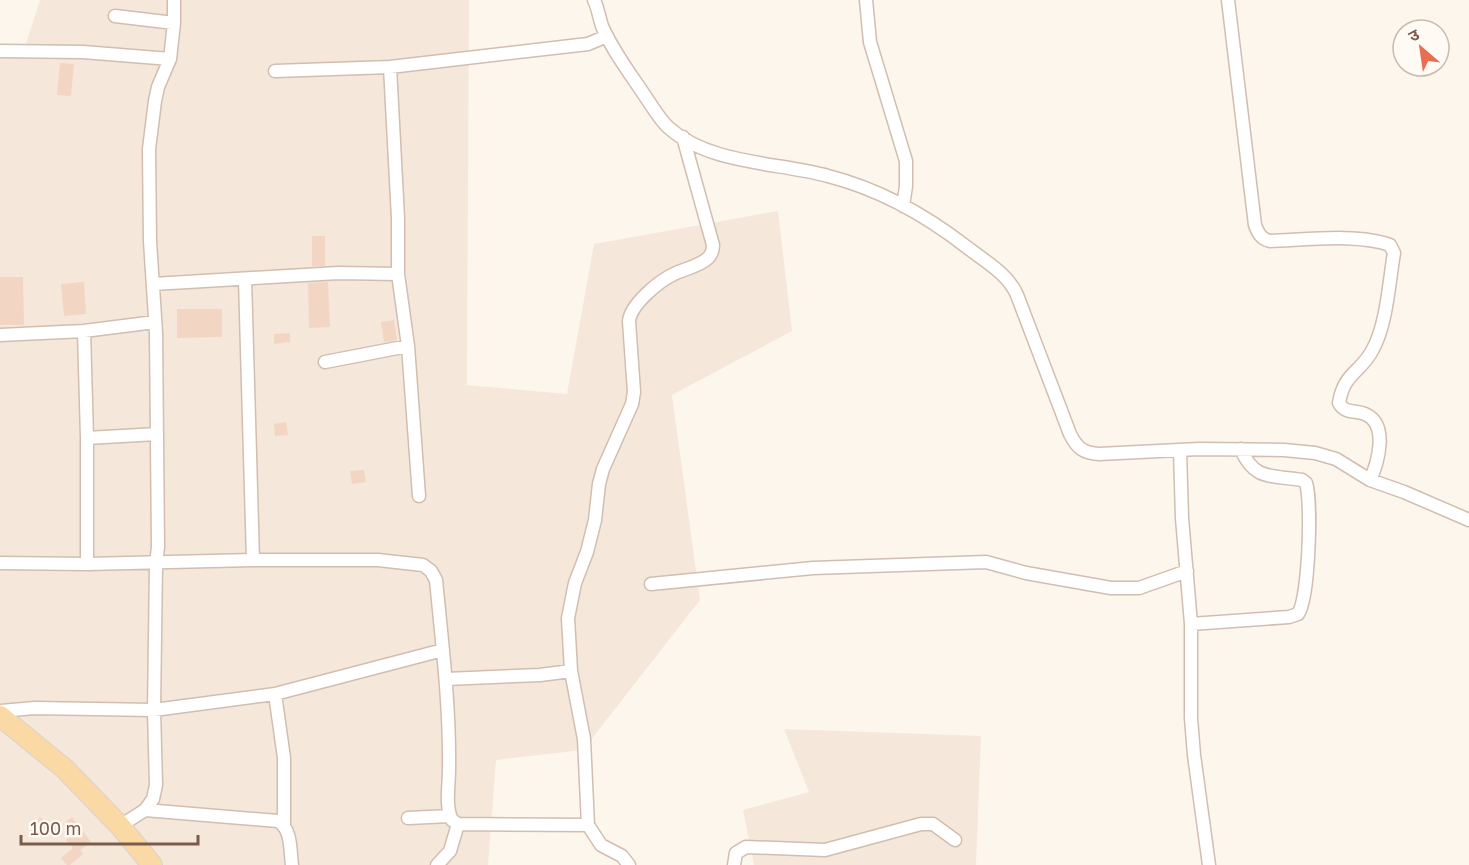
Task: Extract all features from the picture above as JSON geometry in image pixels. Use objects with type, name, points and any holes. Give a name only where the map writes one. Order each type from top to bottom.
[{"type":"main road","points":[[0,716],[65,769],[120,826],[152,865]]},
{"type":"street","points":[[120,826],[145,810],[153,799],[156,785],[154,710],[158,547],[157,434],[149,149],[158,87],[170,59],[174,0]]},
{"type":"street","points":[[594,0],[608,36],[624,65],[668,127],[715,152],[836,178],[858,185],[903,206],[964,245],[1001,273],[1014,288],[1060,412],[1070,434],[1081,450],[1099,454],[1241,449],[1315,453],[1336,459],[1370,480],[1469,520]]},
{"type":"street","points":[[866,0],[870,42],[906,161],[903,206]]},
{"type":"street","points":[[1228,0],[1255,225],[1258,234],[1270,241],[1372,240],[1390,245],[1394,253],[1378,337],[1365,361],[1343,385],[1339,403],[1345,410],[1366,414],[1376,426],[1380,450],[1370,480]]},
{"type":"street","points":[[116,15],[174,23]]},
{"type":"street","points":[[275,71],[390,68],[588,44],[608,36]]},
{"type":"street","points":[[0,51],[83,52],[170,59]]},
{"type":"street","points":[[390,68],[398,218],[398,274],[408,346],[419,496]]},
{"type":"street","points":[[629,865],[622,856],[601,845],[588,825],[584,739],[571,671],[568,618],[595,520],[603,469],[632,404],[634,392],[630,313],[633,307],[663,280],[704,261],[712,252],[713,245],[683,137]]},
{"type":"street","points":[[153,284],[339,273],[398,274]]},
{"type":"street","points":[[245,279],[253,560]]},
{"type":"street","points":[[0,335],[84,331],[155,322]]},
{"type":"street","points":[[84,331],[87,564]]},
{"type":"street","points":[[326,362],[408,346]]},
{"type":"street","points":[[87,438],[157,434]]},
{"type":"street","points":[[1191,624],[1289,617],[1298,614],[1302,609],[1305,596],[1309,525],[1306,483],[1302,480],[1256,472],[1246,463],[1241,449]]},
{"type":"street","points":[[1180,450],[1180,492],[1191,624],[1191,718],[1209,865]]},
{"type":"street","points":[[0,563],[378,560],[423,565],[431,571],[435,580],[446,679],[454,820],[450,851],[437,865]]},
{"type":"street","points":[[651,585],[813,568],[986,562],[1026,573],[1111,588],[1139,588],[1187,571]]},
{"type":"street","points":[[0,711],[35,708],[154,710],[275,694],[443,650]]},
{"type":"street","points":[[446,679],[540,675],[571,671]]},
{"type":"street","points":[[275,694],[284,758],[284,825],[292,865]]},
{"type":"street","points":[[145,810],[272,820],[284,825]]},
{"type":"street","points":[[408,818],[588,825]]},
{"type":"street","points":[[734,865],[736,853],[746,847],[825,849],[921,824],[933,824],[955,840]]},
{"type":"shaded area","points":[[40,0],[469,0],[467,385],[567,394],[594,244],[778,211],[792,331],[672,395],[700,600],[583,750],[496,760],[488,865],[0,865],[0,49],[23,53]]},
{"type":"shaded area","points":[[784,729],[981,736],[976,865],[754,865],[743,810],[809,792]]},
{"type":"building","points":[[60,63],[74,64],[71,96],[57,95]]},
{"type":"building","points":[[312,236],[325,236],[325,266],[312,266]]},
{"type":"building","points":[[0,277],[23,277],[24,325],[0,325]]},
{"type":"building","points":[[84,282],[86,314],[64,316],[61,284]]},
{"type":"building","points":[[328,282],[330,327],[309,328],[308,283]]},
{"type":"building","points":[[177,309],[222,309],[222,337],[177,338]]},
{"type":"building","points":[[394,320],[397,340],[384,342],[381,322]]},
{"type":"building","points":[[290,333],[290,342],[274,344],[274,334]]},
{"type":"building","points":[[286,422],[288,435],[275,436],[274,424]]},
{"type":"building","points":[[364,470],[366,482],[352,484],[350,471]]},
{"type":"building","points":[[40,817],[48,824],[40,833],[32,825]]},
{"type":"building","points":[[72,817],[91,842],[80,850],[83,854],[67,865],[61,858],[73,848],[66,840],[71,835],[63,824]]}]
